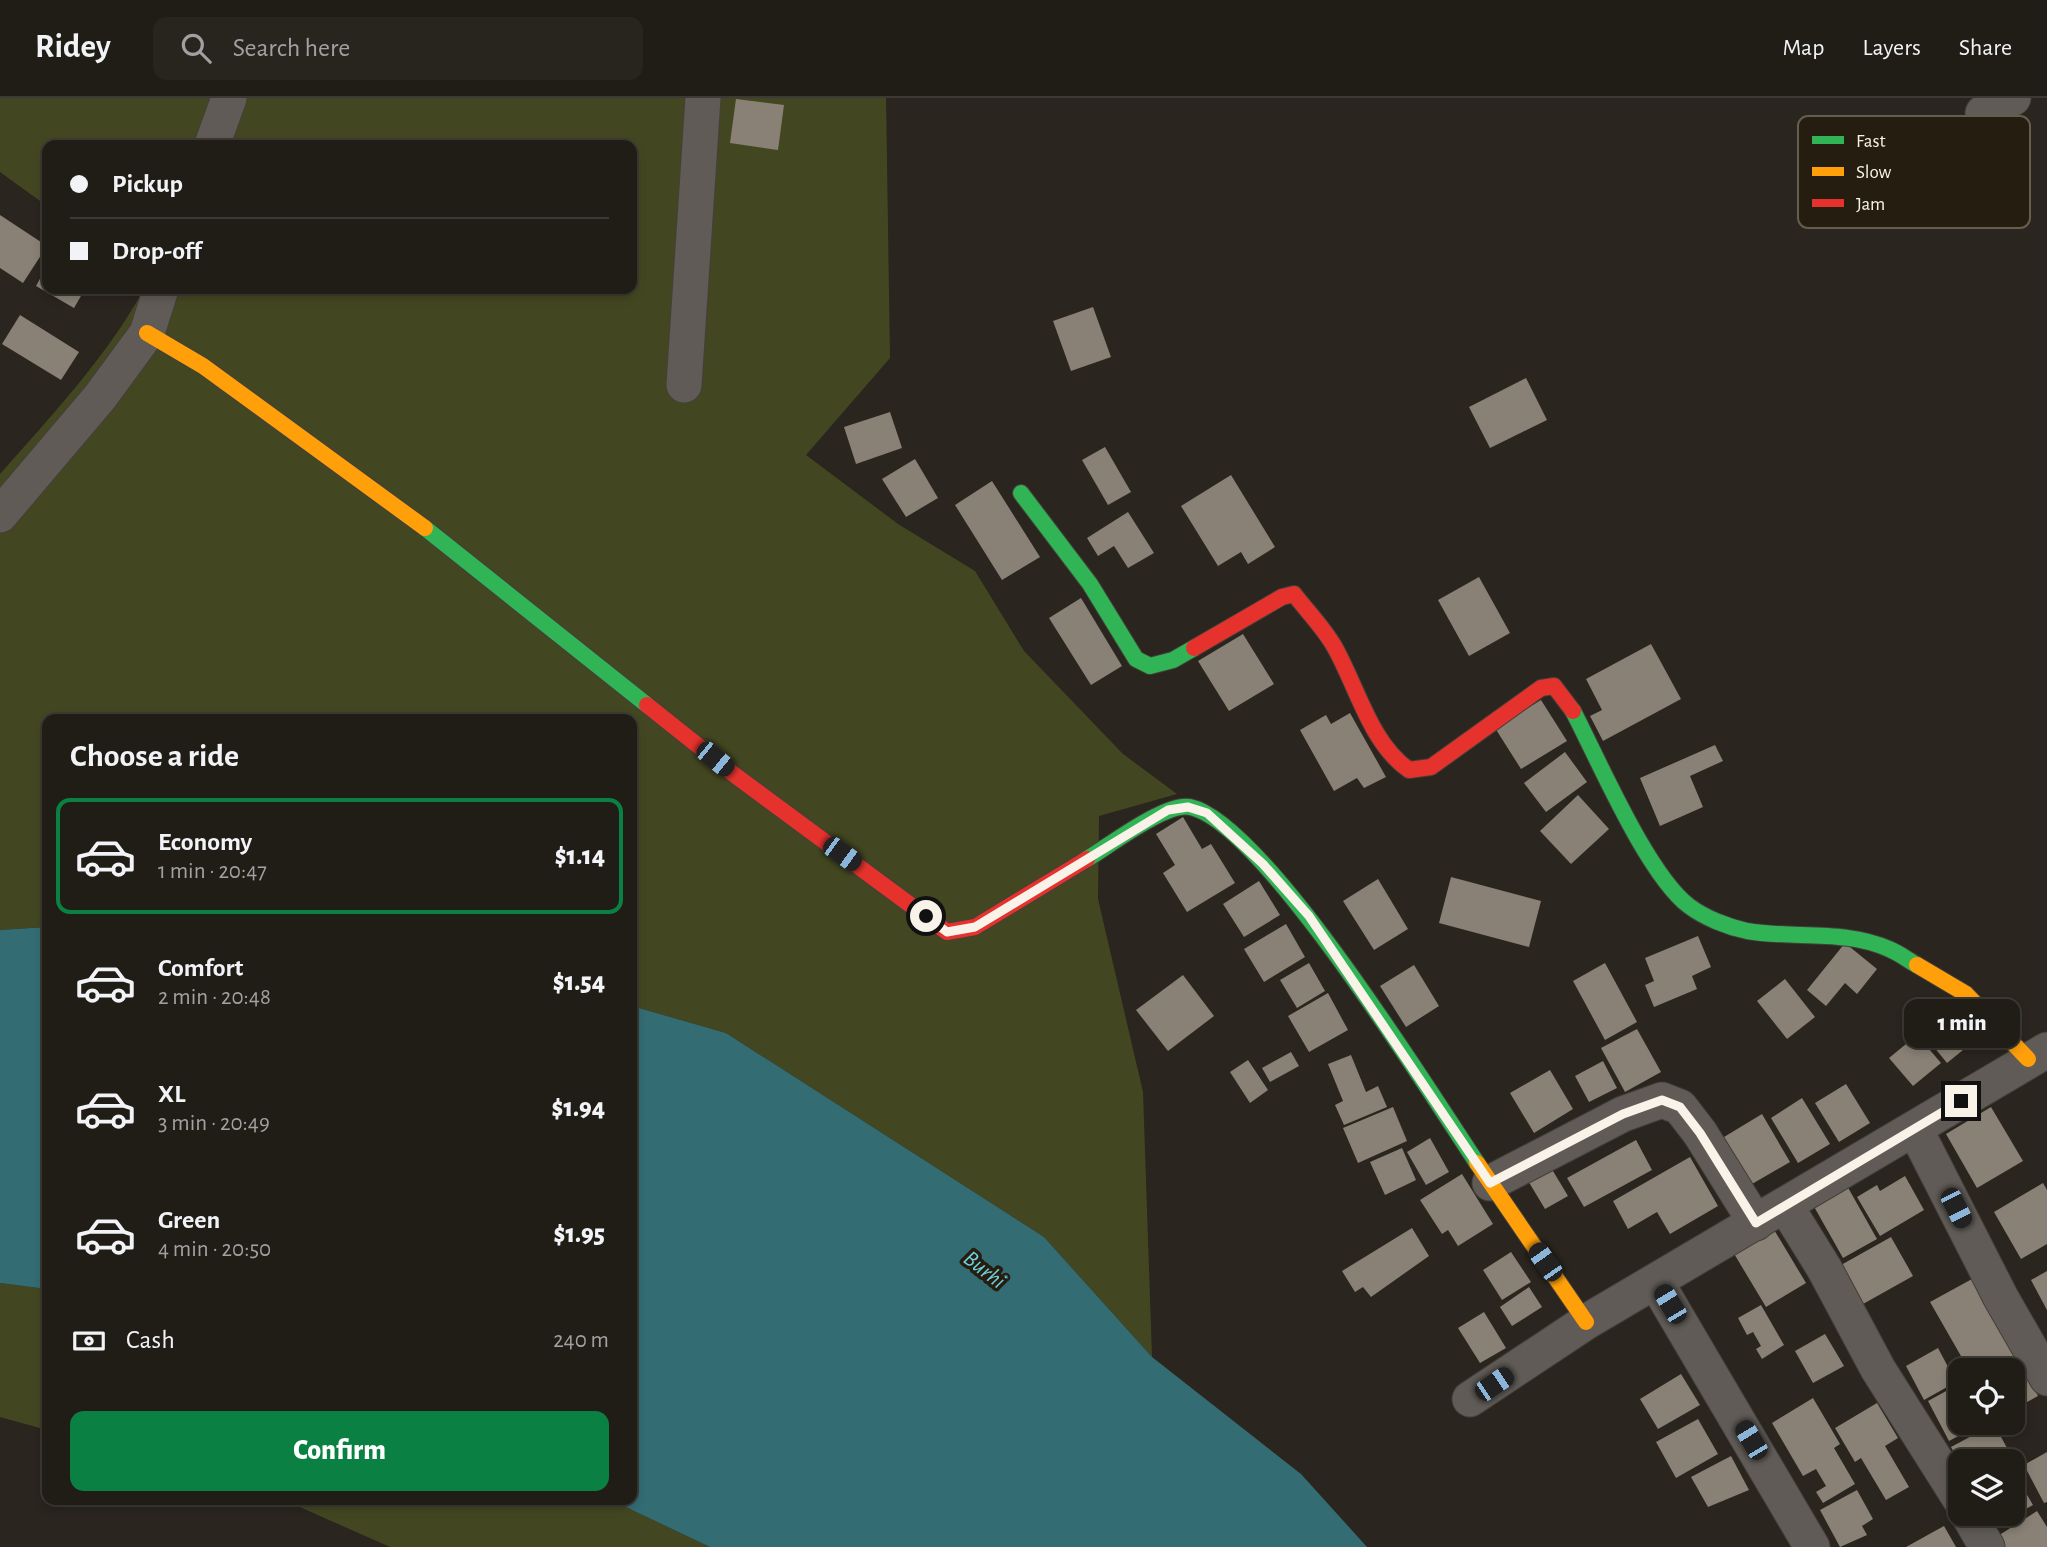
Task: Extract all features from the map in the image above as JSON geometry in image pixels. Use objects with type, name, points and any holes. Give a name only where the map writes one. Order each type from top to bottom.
[{"type":"street","points":[[214,140],[229,98]]},
{"type":"street","points":[[684,385],[703,98]]},
{"type":"street","points":[[0,515],[100,397],[147,333],[159,294]]},
{"type":"street","points":[[147,333],[203,366],[437,537],[736,776],[947,932],[975,927],[1168,810],[1188,807],[1207,813],[1263,864],[1309,916],[1586,1322]]},
{"type":"street","points":[[1021,493],[1090,584],[1136,659],[1150,666],[1173,660],[1282,597],[1294,594],[1333,644],[1384,746],[1396,761],[1409,770],[1431,767],[1541,688],[1554,686],[1566,698],[1642,844],[1666,881],[1688,905],[1711,919],[1747,931],[1831,936],[1888,948],[1966,994],[2038,1055],[1586,1322],[1471,1399]]},
{"type":"street","points":[[1490,1183],[1623,1114],[1662,1100],[1680,1107],[1771,1214],[1824,1268],[1878,1369],[1948,1480]]},
{"type":"street","points":[[1915,1129],[2001,1298],[2047,1378]]},
{"type":"street","points":[[1656,1282],[1812,1547]]},
{"type":"street","points":[[1975,1526],[1987,1547]]},
{"type":"green space","points":[[0,98],[886,98],[890,358],[806,455],[898,524],[975,571],[1024,651],[1123,754],[1177,794],[1099,816],[1098,899],[1143,1092],[1152,1357],[1044,1237],[726,1033],[637,1007],[637,714],[42,714],[42,927],[0,930],[0,474],[95,362],[141,294],[637,294],[637,140],[42,140],[42,202],[0,172]]},
{"type":"green space","points":[[0,1283],[42,1288],[42,1429],[0,1417]]},
{"type":"green space","points":[[295,1505],[622,1505],[710,1547],[390,1547]]},
{"type":"water","points":[[42,927],[42,1288],[0,1283],[0,930]]},
{"type":"water","name":"Burhi","points":[[637,1007],[726,1033],[1044,1237],[1152,1357],[1301,1474],[1367,1547],[710,1547],[622,1505],[637,1505]]},
{"type":"building","points":[[736,99],[784,105],[778,150],[730,143]]},
{"type":"building","points":[[0,215],[42,243],[42,254],[23,283],[0,268]]},
{"type":"building","points":[[42,275],[42,289],[36,286]]},
{"type":"building","points":[[50,294],[82,294],[74,308]]},
{"type":"building","points":[[1093,307],[1111,357],[1071,371],[1053,321]]},
{"type":"building","points":[[20,315],[79,352],[61,380],[2,344]]},
{"type":"building","points":[[1526,378],[1547,420],[1490,448],[1469,407]]},
{"type":"building","points":[[890,412],[902,448],[856,464],[844,427]]},
{"type":"building","points":[[1105,447],[1131,492],[1108,505],[1082,460]]},
{"type":"building","points":[[915,459],[938,498],[906,517],[882,479]]},
{"type":"building","points":[[1231,475],[1275,547],[1248,564],[1241,552],[1218,566],[1181,506]]},
{"type":"building","points":[[992,481],[1040,557],[1002,580],[955,505]]},
{"type":"building","points":[[1128,512],[1154,553],[1128,568],[1114,546],[1098,556],[1087,538]]},
{"type":"building","points":[[1479,577],[1510,633],[1469,656],[1438,600]]},
{"type":"building","points":[[1081,598],[1122,666],[1091,685],[1049,618]]},
{"type":"building","points":[[1243,634],[1274,684],[1229,711],[1198,661]]},
{"type":"building","points":[[1651,644],[1681,699],[1603,741],[1590,716],[1602,710],[1586,679]]},
{"type":"building","points":[[1541,700],[1567,741],[1521,769],[1495,728]]},
{"type":"building","points":[[1350,713],[1386,777],[1364,788],[1357,778],[1334,791],[1300,730],[1326,715],[1331,724]]},
{"type":"building","points":[[1715,745],[1723,761],[1690,776],[1703,807],[1660,826],[1640,778]]},
{"type":"building","points":[[1565,752],[1587,782],[1546,812],[1524,783]]},
{"type":"building","points":[[1578,795],[1609,829],[1571,864],[1540,831]]},
{"type":"building","points":[[1183,817],[1202,849],[1211,844],[1235,883],[1187,912],[1163,873],[1175,865],[1156,834]]},
{"type":"building","points":[[1451,877],[1541,901],[1529,947],[1439,923]]},
{"type":"building","points":[[1378,879],[1408,929],[1374,950],[1343,901]]},
{"type":"building","points":[[1259,881],[1280,915],[1244,937],[1223,904]]},
{"type":"building","points":[[1286,924],[1305,957],[1264,982],[1244,949]]},
{"type":"building","points":[[1698,936],[1711,967],[1692,976],[1697,989],[1654,1007],[1645,985],[1654,981],[1645,958]]},
{"type":"building","points":[[1845,943],[1877,969],[1857,994],[1845,983],[1826,1006],[1807,990]]},
{"type":"building","points":[[1309,963],[1325,991],[1297,1008],[1280,980]]},
{"type":"building","points":[[1605,963],[1637,1022],[1605,1040],[1573,981]]},
{"type":"building","points":[[1414,965],[1439,1006],[1406,1027],[1380,986]]},
{"type":"building","points":[[1183,975],[1214,1016],[1168,1051],[1136,1010]]},
{"type":"building","points":[[1785,979],[1815,1017],[1787,1039],[1757,1001]]},
{"type":"building","points":[[1328,993],[1348,1030],[1309,1052],[1288,1016]]},
{"type":"building","points":[[1953,1005],[1979,1037],[1947,1063],[1921,1031]]},
{"type":"building","points":[[1637,1029],[1661,1072],[1625,1092],[1601,1048]]},
{"type":"building","points":[[1917,1035],[1941,1063],[1913,1086],[1889,1058]]},
{"type":"building","points":[[1291,1052],[1299,1066],[1270,1082],[1262,1068]]},
{"type":"building","points":[[1351,1055],[1366,1092],[1378,1086],[1387,1107],[1344,1125],[1335,1105],[1343,1101],[1328,1064]]},
{"type":"building","points":[[1248,1060],[1268,1090],[1250,1103],[1230,1072]]},
{"type":"building","points":[[1603,1061],[1617,1088],[1589,1102],[1575,1076]]},
{"type":"building","points":[[1550,1070],[1573,1109],[1534,1133],[1510,1093]]},
{"type":"building","points":[[1846,1084],[1870,1123],[1839,1142],[1815,1103]]},
{"type":"building","points":[[1802,1098],[1830,1144],[1798,1163],[1771,1118]]},
{"type":"building","points":[[1393,1107],[1407,1141],[1358,1163],[1343,1128]]},
{"type":"building","points":[[1991,1107],[2023,1161],[1977,1188],[1946,1134]]},
{"type":"building","points":[[1762,1114],[1790,1162],[1752,1184],[1724,1137]]},
{"type":"building","points":[[1430,1138],[1449,1172],[1426,1185],[1407,1152]]},
{"type":"building","points":[[1636,1140],[1652,1170],[1584,1207],[1567,1178]]},
{"type":"building","points":[[1402,1148],[1416,1180],[1385,1195],[1370,1162]]},
{"type":"building","points":[[1690,1157],[1718,1206],[1670,1234],[1657,1212],[1628,1229],[1613,1201]]},
{"type":"building","points":[[1550,1166],[1568,1196],[1545,1209],[1527,1179]]},
{"type":"building","points":[[1462,1174],[1493,1224],[1458,1246],[1448,1230],[1442,1234],[1420,1200]]},
{"type":"building","points":[[1905,1176],[1924,1210],[1880,1236],[1857,1197],[1877,1185],[1880,1191]]},
{"type":"building","points":[[2043,1183],[2047,1190],[2047,1244],[2021,1259],[1994,1212]]},
{"type":"building","points":[[1846,1184],[1877,1239],[1843,1258],[1812,1203]]},
{"type":"building","points":[[1412,1228],[1429,1256],[1371,1297],[1363,1287],[1355,1292],[1342,1271]]},
{"type":"building","points":[[1773,1228],[1806,1283],[1766,1307],[1733,1252]]},
{"type":"building","points":[[1891,1237],[1913,1276],[1863,1304],[1841,1265]]},
{"type":"building","points":[[1511,1252],[1531,1282],[1502,1300],[1483,1270]]},
{"type":"building","points":[[2047,1271],[2047,1310],[2031,1280]]},
{"type":"building","points":[[1972,1279],[2016,1358],[1962,1358],[1930,1302]]},
{"type":"building","points":[[1529,1287],[1542,1307],[1512,1326],[1500,1307]]},
{"type":"building","points":[[1761,1305],[1784,1345],[1762,1359],[1756,1349],[1761,1346],[1753,1332],[1747,1335],[1738,1318]]},
{"type":"building","points":[[1484,1312],[1506,1348],[1480,1363],[1458,1328]]},
{"type":"building","points":[[1825,1334],[1844,1366],[1813,1383],[1795,1351]]},
{"type":"building","points":[[1938,1348],[1948,1367],[1948,1386],[1924,1400],[1906,1366]]},
{"type":"building","points":[[1681,1374],[1700,1405],[1658,1429],[1640,1399]]},
{"type":"building","points":[[2029,1378],[2038,1396],[2025,1403],[2025,1380]]},
{"type":"building","points":[[1948,1390],[1948,1435],[1960,1435],[1949,1441],[1928,1401]]},
{"type":"building","points":[[1813,1398],[1840,1444],[1834,1448],[1855,1484],[1823,1503],[1816,1492],[1826,1486],[1816,1469],[1803,1476],[1772,1423]]},
{"type":"building","points":[[1877,1403],[1898,1438],[1885,1446],[1909,1487],[1886,1500],[1861,1458],[1855,1462],[1835,1428]]},
{"type":"building","points":[[1698,1419],[1718,1454],[1676,1478],[1656,1442]]},
{"type":"building","points":[[1973,1435],[2000,1435],[2008,1449],[1952,1449],[1951,1447]]},
{"type":"building","points":[[2047,1452],[2047,1502],[2044,1503],[2025,1464]]},
{"type":"building","points":[[1731,1456],[1749,1490],[1708,1507],[1691,1477]]},
{"type":"building","points":[[1857,1490],[1873,1519],[1862,1526],[1867,1535],[1840,1547],[1820,1510]]},
{"type":"building","points":[[2025,1491],[2033,1505],[2025,1509]]},
{"type":"building","points":[[2037,1511],[2047,1527],[2047,1547],[1995,1547],[1990,1541],[2014,1526],[2025,1526],[2025,1519]]},
{"type":"building","points":[[1944,1526],[1956,1547],[1906,1547]]},
{"type":"traffic: fast","points":[[1021,493],[1090,584],[1136,659],[1150,666],[1173,660],[1194,648]]},
{"type":"traffic: fast","points":[[425,528],[647,705]]},
{"type":"traffic: fast","points":[[1573,711],[1641,843],[1657,869],[1689,906],[1717,922],[1747,931],[1837,937],[1872,943],[1917,965]]},
{"type":"traffic: fast","points":[[1087,859],[1153,818],[1180,807],[1190,807],[1221,824],[1259,859],[1343,964],[1477,1163]]},
{"type":"traffic: slow","points":[[147,333],[203,366],[425,528]]},
{"type":"traffic: slow","points":[[1917,965],[1966,994],[2028,1059]]},
{"type":"traffic: slow","points":[[1477,1163],[1586,1322]]},
{"type":"traffic: jam","points":[[1194,648],[1282,597],[1294,594],[1334,646],[1384,745],[1409,770],[1431,767],[1541,688],[1554,686],[1573,711]]},
{"type":"traffic: jam","points":[[647,705],[736,776],[947,932],[975,927],[1087,859]]},
{"type":"route","points":[[926,916],[947,932],[975,927],[1168,810],[1188,807],[1207,813],[1263,864],[1309,916],[1490,1183],[1623,1114],[1662,1100],[1680,1107],[1700,1133],[1756,1223],[1961,1101]]}]
